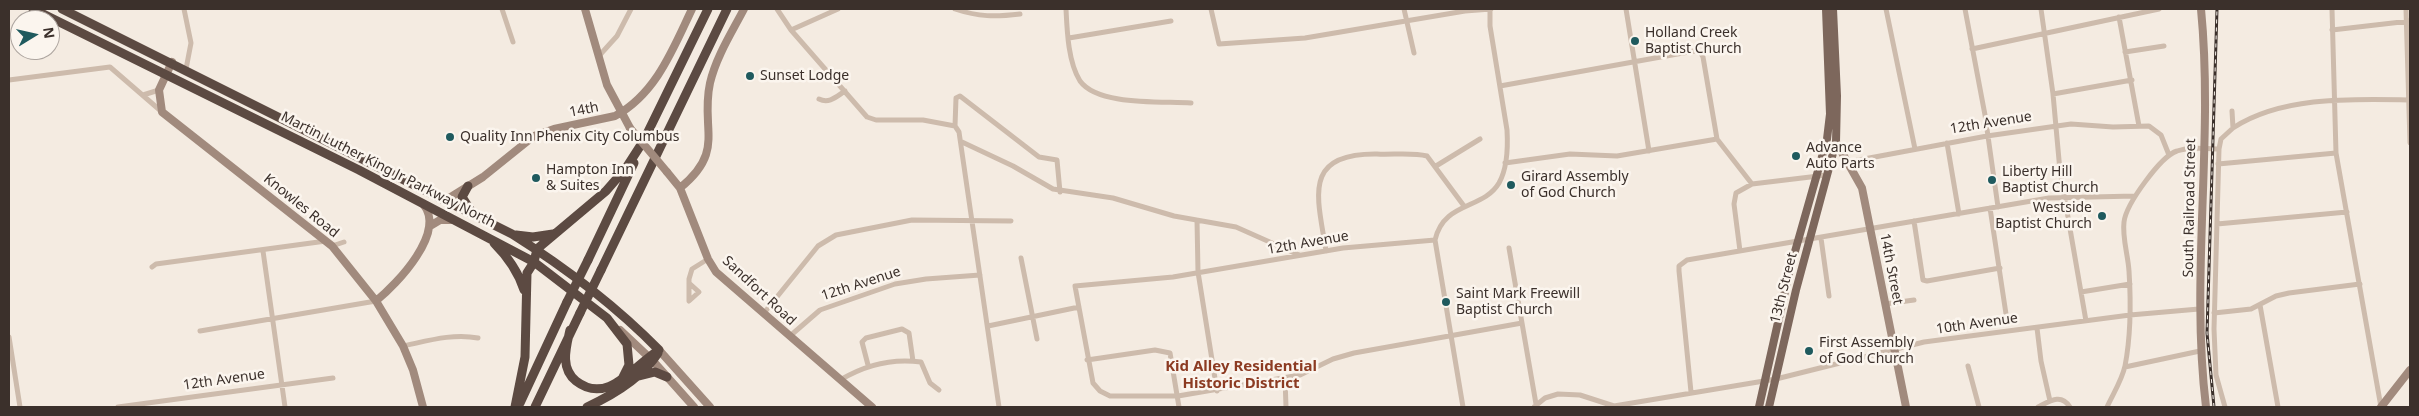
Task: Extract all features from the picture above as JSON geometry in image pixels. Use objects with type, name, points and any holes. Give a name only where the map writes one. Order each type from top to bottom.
[{"type":"highway","name":"Martin Luther King Jr Parkway North","points":[[33,9],[489,237],[534,262],[607,318]]},
{"type":"highway","name":"Martin Luther King Jr Parkway North","points":[[62,9],[172,62],[512,234],[537,249],[597,292],[659,350]]},
{"type":"highway","points":[[516,407],[708,9]]},
{"type":"highway","points":[[535,407],[570,330],[580,313],[727,9]]},
{"type":"highway","points":[[516,407],[525,357],[528,273],[534,262],[537,249],[606,191],[626,168],[646,137]]},
{"type":"highway","points":[[468,186],[464,190],[463,200],[472,213]]},
{"type":"highway","points":[[421,202],[446,200]]},
{"type":"highway","points":[[512,234],[533,237],[553,234]]},
{"type":"highway","points":[[489,237],[509,258],[519,274],[526,296]]},
{"type":"highway","points":[[607,318],[629,350],[629,365],[621,380]]},
{"type":"highway","points":[[570,330],[565,353],[566,366],[572,378],[581,385],[596,389],[607,388],[651,359]]},
{"type":"highway","points":[[586,407],[608,397],[634,378],[659,350]]},
{"type":"highway","points":[[634,378],[653,372],[667,377]]},
{"type":"main road","name":"14th Street","points":[[1826,9],[1829,123]]},
{"type":"main road","points":[[1827,175],[1836,142],[1837,96],[1833,9]]},
{"type":"main road","points":[[1816,176],[1825,149],[1829,123]]},
{"type":"main road","name":"13th Street","points":[[1769,407],[1809,240],[1827,175]]},
{"type":"main road","name":"13th Street","points":[[1759,407],[1798,241],[1816,176]]},
{"type":"street","points":[[184,9],[191,43],[186,69]]},
{"type":"street","points":[[502,9],[513,42]]},
{"type":"street","name":"Sandfort Road","points":[[585,9],[611,96],[630,128],[680,188],[708,259],[716,272],[872,407]]},
{"type":"street","points":[[598,56],[617,36],[631,9]]},
{"type":"street","name":"14th","points":[[446,200],[499,165],[534,136],[621,113],[640,98],[656,80],[692,9]]},
{"type":"street","points":[[680,188],[698,172],[706,159],[709,144],[711,80],[744,9]]},
{"type":"street","points":[[777,9],[791,30],[867,117],[876,120],[923,120],[954,126]]},
{"type":"street","points":[[791,30],[838,9]]},
{"type":"street","points":[[955,9],[997,18],[1018,12]]},
{"type":"street","points":[[1066,9],[1074,68],[1081,82],[1094,93],[1110,98],[1191,103]]},
{"type":"street","points":[[1211,9],[1219,44],[1299,38],[1465,11],[1490,9],[1490,26],[1508,145],[1505,163],[1499,183],[1492,191],[1451,214],[1443,221],[1435,240],[1463,407]]},
{"type":"street","points":[[1404,9],[1414,53]]},
{"type":"street","points":[[1626,9],[1633,63],[1649,151]]},
{"type":"street","points":[[1886,9],[1915,149]]},
{"type":"street","points":[[1965,9],[1998,207]]},
{"type":"street","points":[[2040,9],[2046,33],[2054,94],[2064,197],[2086,321]]},
{"type":"street","points":[[1972,49],[2159,9]]},
{"type":"street","name":"South Railroad Street","points":[[2201,9],[2205,68],[2199,310],[2200,351],[2206,407]]},
{"type":"street","points":[[2332,9],[2333,100],[2336,153],[2381,407]]},
{"type":"street","points":[[2406,9],[2408,22],[2410,143]]},
{"type":"street","points":[[2119,17],[2139,126],[2149,126],[2158,130],[2170,154]]},
{"type":"street","points":[[1069,38],[1171,21]]},
{"type":"street","points":[[2332,30],[2408,22]]},
{"type":"street","points":[[2125,52],[2164,46]]},
{"type":"street","points":[[1500,86],[1694,51],[1700,52],[1703,57],[1717,139],[1752,184]]},
{"type":"street","points":[[162,112],[159,90],[172,62]]},
{"type":"street","name":"Knowles Road","points":[[9,80],[110,67],[162,112],[329,244],[376,301],[402,346],[412,370],[423,407]]},
{"type":"street","points":[[2054,94],[2132,80]]},
{"type":"street","points":[[142,95],[159,90]]},
{"type":"street","points":[[819,99],[825,102],[830,101],[845,91]]},
{"type":"street","points":[[999,407],[962,142],[961,136],[954,126],[954,103],[956,98],[960,96],[1039,156],[1057,160],[1060,192]]},
{"type":"street","points":[[2225,407],[2216,375],[2214,313],[2218,164],[2221,140],[2233,128],[2255,115],[2333,100],[2408,100]]},
{"type":"street","points":[[2232,111],[2233,128]]},
{"type":"street","name":"14th Street","points":[[1829,123],[1836,142],[1862,188],[1906,407]]},
{"type":"street","name":"12th Avenue","points":[[1848,162],[1946,143],[2057,125],[2076,124],[2113,128],[2139,126]]},
{"type":"street","points":[[1436,166],[1480,139]]},
{"type":"street","points":[[1505,163],[1575,154],[1606,157],[1717,139]]},
{"type":"street","points":[[962,142],[1013,166],[1040,184],[1060,192],[1113,198],[1197,220],[1246,230],[1300,256]]},
{"type":"street","points":[[1946,143],[1959,214]]},
{"type":"street","points":[[2107,407],[2125,367],[2130,315],[2130,284],[2123,222],[2135,196],[2170,154],[2178,150],[2204,147],[2219,149]]},
{"type":"street","points":[[2218,164],[2336,153]]},
{"type":"street","points":[[1326,251],[1317,191],[1324,172],[1330,164],[1349,156],[1427,156],[1464,206]]},
{"type":"street","points":[[1740,251],[1734,198],[1736,193],[1752,184],[1827,175]]},
{"type":"street","points":[[1691,392],[1680,280],[1680,266],[1683,262],[1696,258],[1870,228],[2064,197],[2135,196]]},
{"type":"street","points":[[200,331],[272,317],[376,301],[407,272],[430,226],[430,216],[421,202]]},
{"type":"street","points":[[1990,208],[2006,314]]},
{"type":"street","points":[[2217,224],[2347,212]]},
{"type":"street","points":[[430,226],[440,220],[456,220]]},
{"type":"street","points":[[764,313],[818,246],[836,235],[912,220],[1011,221]]},
{"type":"street","points":[[1197,220],[1198,272],[1217,391]]},
{"type":"street","points":[[1914,221],[1923,280],[1927,281],[2000,268]]},
{"type":"street","points":[[1820,238],[1829,296]]},
{"type":"street","name":"12th Avenue","points":[[1079,307],[1075,286],[1173,277],[1260,264],[1326,251],[1435,240]]},
{"type":"street","points":[[152,267],[156,264],[344,242]]},
{"type":"street","points":[[1509,248],[1535,406],[1550,396],[1569,394],[1580,395],[1614,407]]},
{"type":"street","points":[[263,251],[285,407]]},
{"type":"street","points":[[1021,258],[1037,338]]},
{"type":"street","points":[[689,283],[692,269],[708,259]]},
{"type":"street","name":"12th Avenue","points":[[790,336],[820,310],[895,284],[926,279],[980,275]]},
{"type":"street","points":[[2082,292],[2130,284]]},
{"type":"street","points":[[2214,313],[2251,309],[2276,296],[2289,293],[2360,284]]},
{"type":"street","points":[[1885,304],[1914,300]]},
{"type":"street","points":[[2260,305],[2278,407]]},
{"type":"street","points":[[988,326],[1034,318],[1079,307],[1093,383],[1100,391],[1110,396],[1178,396],[1217,391],[1300,375],[1348,354],[1451,334],[1522,323]]},
{"type":"street","name":"10th Avenue","points":[[1614,407],[1691,392],[1776,379],[1924,342],[2130,315],[2199,310]]},
{"type":"street","name":"Martin Luther King Jr Parkway North","points":[[607,318],[651,359],[694,407]]},
{"type":"street","points":[[2037,328],[2040,361],[2050,400]]},
{"type":"street","points":[[868,365],[862,342],[866,338],[902,329],[910,333],[913,361]]},
{"type":"street","points":[[402,346],[463,336],[478,338]]},
{"type":"street","points":[[9,337],[20,407]]},
{"type":"street","name":"Martin Luther King Jr Parkway North","points":[[659,350],[710,407]]},
{"type":"street","points":[[1088,360],[1155,350],[1170,353],[1179,407]]},
{"type":"street","points":[[2125,367],[2200,351]]},
{"type":"street","points":[[840,380],[868,365],[913,361],[921,362],[930,384],[939,390]]},
{"type":"street","points":[[1968,366],[1979,407]]},
{"type":"street","points":[[2381,407],[2410,370]]},
{"type":"street","name":"12th Avenue","points":[[119,407],[333,378]]},
{"type":"street","points":[[1285,378],[1286,407]]},
{"type":"street","points":[[2038,407],[2050,400],[2063,400],[2070,407]]},
{"type":"railway","points":[[2214,407],[2207,333],[2217,9]]},
{"type":"place","name":"Holland Creek Baptist Church","points":[[1635,41]]},
{"type":"place","name":"Sunset Lodge","points":[[750,76]]},
{"type":"place","name":"Quality Inn Phenix City Columbus","points":[[450,137]]},
{"type":"place","name":"Advance Auto Parts","points":[[1796,156]]},
{"type":"place","name":"Hampton Inn & Suites","points":[[536,178]]},
{"type":"place","name":"Liberty Hill Baptist Church","points":[[1992,180]]},
{"type":"place","name":"Girard Assembly of God Church","points":[[1511,185]]},
{"type":"place","name":"Westside Baptist Church","points":[[2102,216]]},
{"type":"place","name":"Saint Mark Freewill Baptist Church","points":[[1446,302]]},
{"type":"place","name":"First Assembly of God Church","points":[[1809,351]]},
{"type":"district","name":"Kid Alley Residential Historic District","points":[[1241,376]]}]
